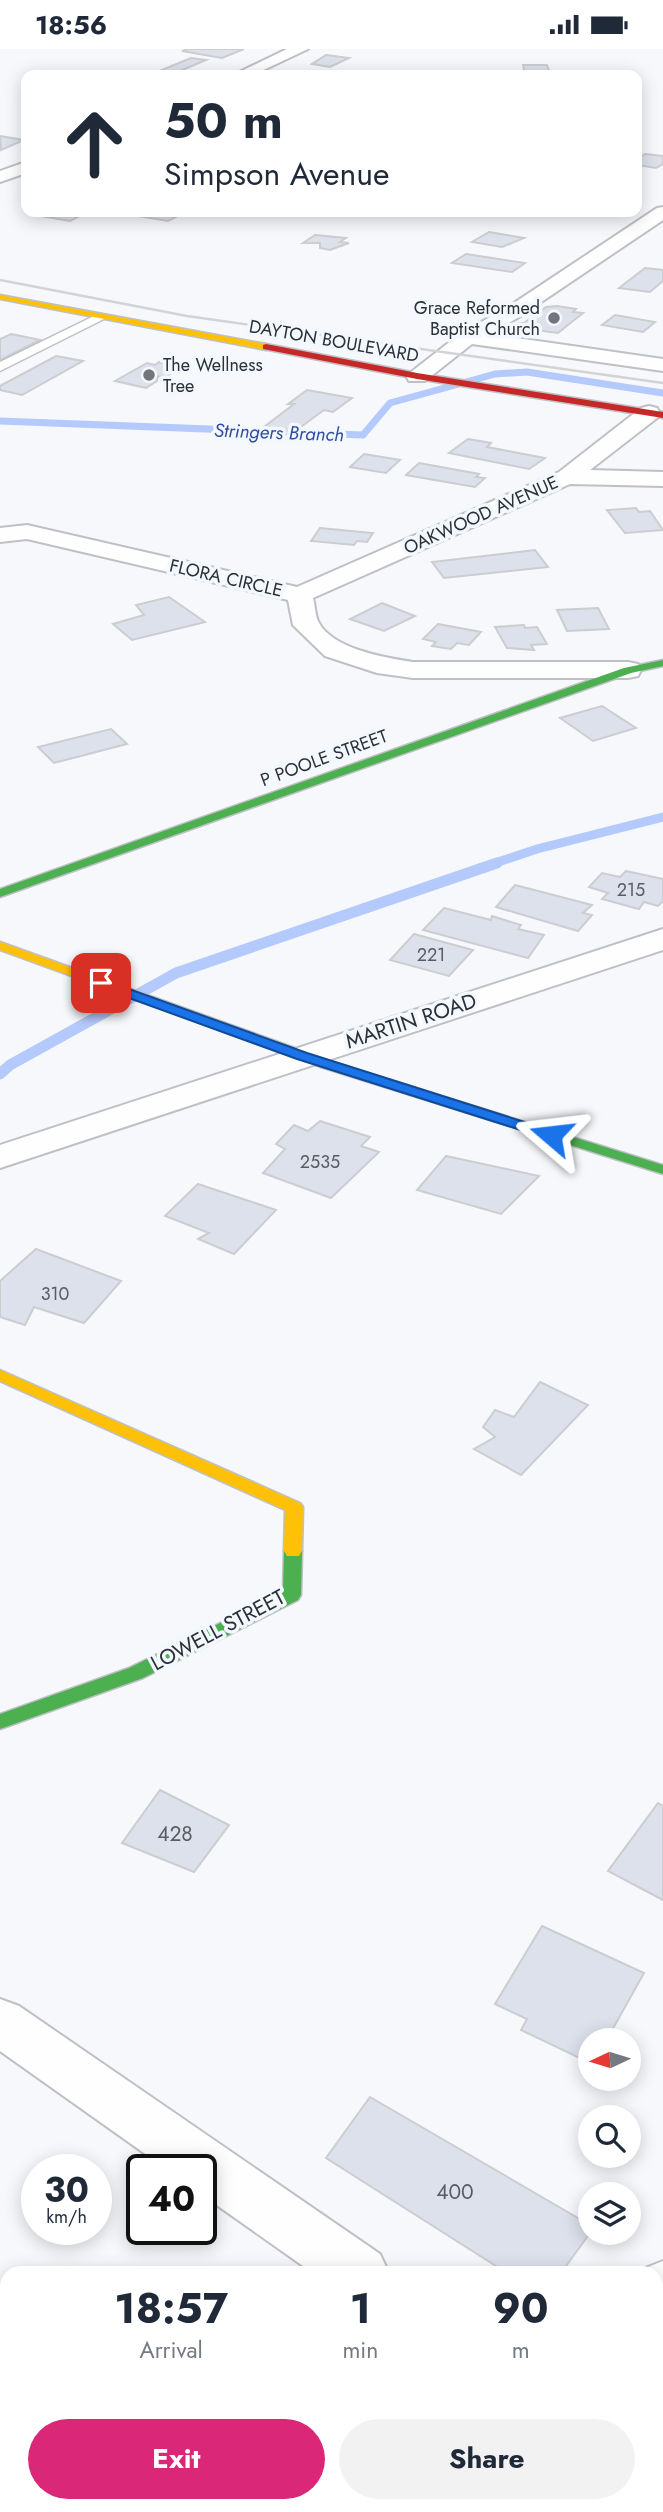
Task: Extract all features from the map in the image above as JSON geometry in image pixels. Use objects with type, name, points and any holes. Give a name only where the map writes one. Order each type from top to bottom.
[{"type":"street","points":[[252,70],[300,49]]},
{"type":"street","points":[[0,177],[21,169]]},
{"type":"street","points":[[416,376],[468,337],[512,313],[663,212]]},
{"type":"street","name":"DAYTON BOULEVARD","points":[[0,297],[416,376],[656,414]]},
{"type":"street","points":[[468,337],[663,365]]},
{"type":"street","name":"OAKWOOD AVENUE","points":[[300,595],[567,477],[656,414]]},
{"type":"street","points":[[567,477],[663,479]]},
{"type":"street","name":"FLORA CIRCLE","points":[[0,535],[27,532],[300,595],[306,625],[334,650],[377,665],[413,670],[628,670]]},
{"type":"street","name":"P POOLE STREET","points":[[0,893],[628,670],[663,663]]},
{"type":"street","name":"MARTIN ROAD","points":[[0,1157],[663,939]]},
{"type":"street","points":[[0,946],[302,1056],[663,1170]]},
{"type":"street","name":"LOWELL STREET","points":[[0,1375],[294,1507],[292,1595],[136,1673],[0,1722]]},
{"type":"street","points":[[0,2022],[350,2266]]},
{"type":"lane","points":[[0,367],[100,318]]},
{"type":"building","points":[[244,49],[222,58],[182,51]]},
{"type":"building","points":[[326,55],[349,58],[330,67],[312,64]]},
{"type":"building","points":[[191,58],[206,60],[182,70],[162,70]]},
{"type":"building","points":[[523,65],[547,65],[549,70],[524,70]]},
{"type":"building","points":[[0,136],[21,140],[21,141],[1,150]]},
{"type":"building","points":[[642,156],[663,156],[663,164],[656,168],[642,166]]},
{"type":"building","points":[[47,217],[78,217],[70,221]]},
{"type":"building","points":[[144,217],[176,217],[168,221]]},
{"type":"building","points":[[489,232],[524,238],[502,247],[472,242]]},
{"type":"building","points":[[315,235],[346,238],[340,242],[349,243],[330,250],[320,248],[320,243],[303,243]]},
{"type":"building","points":[[466,254],[525,263],[512,272],[452,263]]},
{"type":"building","points":[[645,268],[663,270],[663,281],[650,292],[619,288]]},
{"type":"building","name":"Grace Reformed Baptist Church","points":[[557,306],[583,313],[558,333],[513,327],[524,323],[546,307]]},
{"type":"building","points":[[615,315],[655,322],[643,332],[602,325]]},
{"type":"building","points":[[11,334],[40,340],[0,360],[0,339]]},
{"type":"building","points":[[56,356],[83,361],[22,395],[0,390],[0,386]]},
{"type":"building","name":"The Wellness Tree","points":[[159,362],[180,367],[166,377],[158,376],[157,381],[146,388],[115,381],[147,363],[155,365]]},
{"type":"building","points":[[307,390],[352,398],[333,412],[324,410],[294,432],[264,427],[294,404],[288,404]]},
{"type":"building","points":[[468,439],[491,443],[487,447],[545,458],[529,469],[449,453]]},
{"type":"building","points":[[364,454],[400,460],[386,473],[350,467]]},
{"type":"building","points":[[419,463],[479,474],[476,477],[485,478],[475,487],[406,475]]},
{"type":"building","points":[[636,508],[639,512],[650,511],[663,530],[625,533],[607,510]]},
{"type":"building","points":[[320,528],[373,533],[367,542],[357,541],[354,545],[311,541]]},
{"type":"building","points":[[535,550],[548,567],[444,578],[432,562]]},
{"type":"building","points":[[169,597],[205,622],[132,640],[113,624],[144,615],[136,605]]},
{"type":"building","points":[[382,603],[415,616],[384,631],[350,619]]},
{"type":"building","points":[[598,608],[609,629],[567,631],[557,610]]},
{"type":"building","points":[[438,624],[481,632],[469,645],[457,643],[451,649],[432,646],[436,642],[423,639]]},
{"type":"building","points":[[524,625],[525,628],[537,627],[547,644],[531,645],[534,650],[507,648],[495,627]]},
{"type":"building","points":[[602,706],[636,728],[593,741],[560,718]]},
{"type":"building","points":[[111,729],[127,744],[54,763],[38,747]]},
{"type":"building","points":[[626,871],[663,879],[663,901],[658,906],[644,902],[639,909],[602,899],[608,893],[589,887],[602,873],[620,877]]},
{"type":"building","points":[[515,885],[592,905],[583,913],[592,915],[578,931],[496,907]]},
{"type":"building","points":[[444,908],[491,920],[492,916],[521,925],[518,929],[544,935],[528,958],[423,930]]},
{"type":"building","points":[[414,934],[473,950],[449,976],[390,960]]},
{"type":"building","points":[[320,1121],[370,1137],[361,1146],[379,1152],[331,1198],[263,1173],[285,1149],[276,1144],[294,1125],[308,1131]]},
{"type":"building","points":[[446,1156],[539,1176],[501,1214],[417,1190]]},
{"type":"building","points":[[198,1184],[276,1210],[234,1254],[198,1239],[209,1233],[165,1216]]},
{"type":"building","points":[[36,1249],[121,1281],[84,1323],[34,1307],[25,1325],[0,1317],[0,1281]]},
{"type":"building","points":[[540,1382],[588,1405],[521,1475],[474,1449],[495,1437],[483,1427],[495,1410],[514,1417]]},
{"type":"building","points":[[160,1790],[229,1825],[194,1872],[122,1843]]},
{"type":"building","points":[[658,1803],[663,1806],[663,1900],[608,1871]]},
{"type":"building","points":[[542,1926],[644,1973],[613,2028],[578,2028],[578,2057],[521,2030],[527,2019],[495,2004]]},
{"type":"building","points":[[370,2097],[578,2218],[578,2245],[581,2245],[566,2266],[496,2266],[326,2158]]},
{"type":"waterway","name":"Stringers Branch","points":[[0,421],[363,435],[390,403],[495,374],[527,372],[663,393]]},
{"type":"waterway","points":[[492,864],[537,849],[663,817]]},
{"type":"waterway","points":[[0,1074],[10,1065],[176,973],[497,863]]},
{"type":"railway","points":[[0,280],[187,316],[663,383]]},
{"type":"traffic: fast","points":[[0,893],[628,670],[663,663]]},
{"type":"traffic: fast","points":[[326,1064],[663,1170]]},
{"type":"traffic: fast","points":[[0,1722],[136,1673],[292,1595],[293,1551]]},
{"type":"traffic: slow","points":[[0,297],[266,347]]},
{"type":"traffic: slow","points":[[0,946],[326,1064]]},
{"type":"traffic: slow","points":[[0,1375],[294,1507],[293,1551]]},
{"type":"traffic: jam","points":[[266,347],[417,376],[663,415]]},
{"type":"place","name":"Grace Reformed Baptist Church","points":[[554,318]]},
{"type":"place","name":"The Wellness Tree","points":[[149,375]]},
{"type":"route","points":[[101,983],[302,1056],[551,1135]]}]
